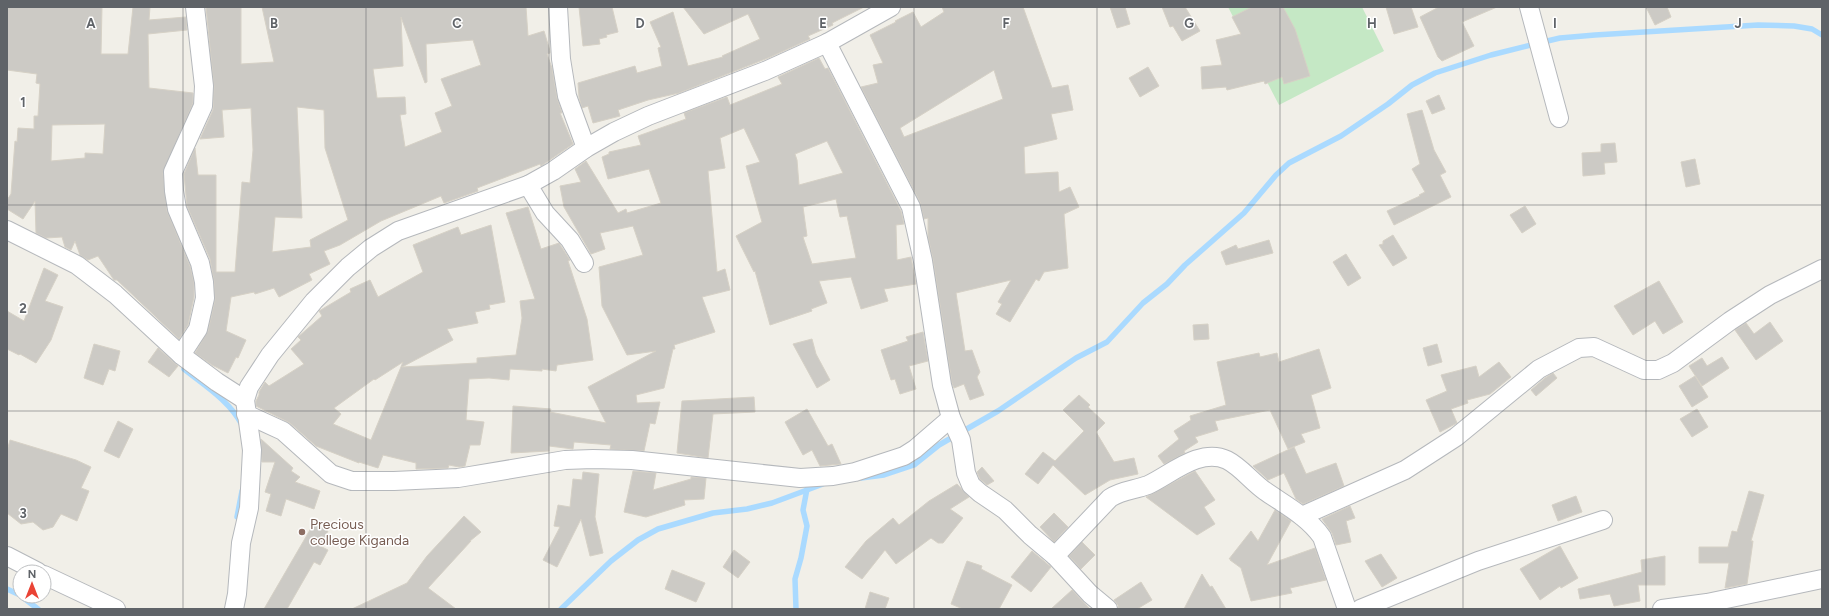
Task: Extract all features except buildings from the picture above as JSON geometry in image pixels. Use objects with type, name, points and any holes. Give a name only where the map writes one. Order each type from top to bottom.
[{"type":"street","points":[[181,355],[198,329],[205,298],[204,282],[200,263],[179,214],[174,191],[173,172],[203,106],[204,86],[195,7]]},
{"type":"street","points":[[558,7],[561,59],[567,96],[586,148]]},
{"type":"street","points":[[234,609],[237,594],[241,543],[249,508],[252,450],[246,407],[249,387],[270,355],[314,301],[348,267],[371,248],[398,231],[528,184],[553,171],[586,148],[648,116],[765,71],[827,42],[891,7]]},
{"type":"street","points":[[1528,7],[1560,118]]},
{"type":"street","points":[[827,42],[912,207],[942,385],[955,428],[966,474],[971,485],[1005,510],[1030,535],[1055,556],[1090,594],[1108,609]]},
{"type":"street","points":[[528,184],[545,213],[570,240],[584,263]]},
{"type":"street","points":[[7,230],[77,265],[115,294],[181,355],[217,382],[246,407],[283,431],[331,474],[352,481],[394,482],[458,478],[566,460],[593,459],[632,460],[800,478],[833,476],[855,472],[904,456],[955,428]]},
{"type":"street","points":[[1302,516],[1405,470],[1456,437],[1539,369],[1579,348],[1594,348],[1644,370],[1658,370],[1673,363],[1730,321],[1770,295],[1822,269]]},
{"type":"street","points":[[1055,556],[1110,498],[1118,493],[1148,485],[1187,463],[1207,457],[1217,457],[1227,460],[1264,491],[1302,516],[1316,528],[1322,537],[1347,609]]},
{"type":"street","points":[[1360,609],[1478,561],[1603,520]]},
{"type":"street","points":[[7,556],[22,564]]},
{"type":"street","points":[[52,579],[116,609]]},
{"type":"street","points":[[1662,609],[1707,606],[1822,579]]},
{"type":"green space","points":[[1228,7],[1362,7],[1384,51],[1279,105]]},
{"type":"waterway","points":[[861,478],[884,475],[914,465],[939,445],[998,411],[1076,358],[1107,342],[1143,303],[1167,284],[1185,265],[1244,213],[1276,175],[1289,163],[1341,136],[1388,104],[1412,85],[1435,73],[1491,55],[1560,38],[1758,25],[1794,26],[1812,29],[1822,35]]},
{"type":"waterway","points":[[184,369],[224,401],[231,408],[242,425]]},
{"type":"waterway","points":[[561,609],[611,561],[638,540],[658,529],[713,513],[747,509],[772,503],[823,484]]},
{"type":"waterway","points":[[796,609],[795,579],[801,558],[807,526],[803,510],[807,489]]},
{"type":"waterway","points":[[237,517],[242,491]]},
{"type":"waterway","points":[[7,589],[12,591]]},
{"type":"waterway","points":[[31,604],[38,609]]},
{"type":"place","name":"Precious college Kiganda","points":[[302,532]]}]
